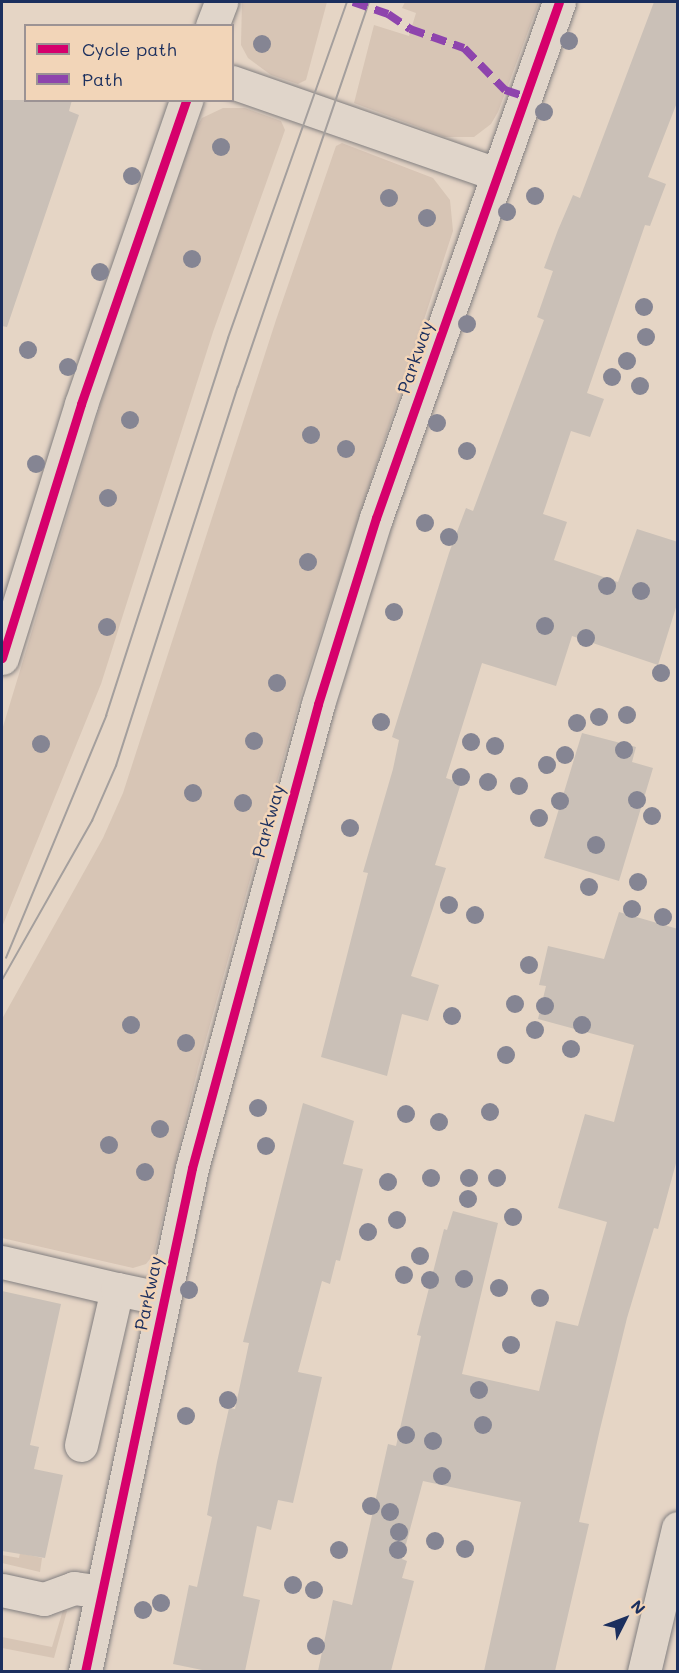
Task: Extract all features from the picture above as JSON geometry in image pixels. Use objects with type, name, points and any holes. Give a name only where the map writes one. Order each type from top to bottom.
[{"type":"street","points":[[213,24],[221,2]]},
{"type":"street","name":"Parkway","points":[[85,1671],[164,1299],[229,1024],[318,704],[376,518],[496,174],[559,2]]},
{"type":"street","points":[[234,83],[496,174]]},
{"type":"street","points":[[2,658],[81,404],[185,102]]},
{"type":"street","points":[[2,1262],[164,1299]]},
{"type":"street","points":[[81,1445],[117,1289]]},
{"type":"street","points":[[644,1671],[676,1545]]},
{"type":"street","points":[[2,1590],[44,1599],[74,1588],[102,1592]]},
{"type":"shaded area","points":[[242,2],[327,2],[306,80],[298,84],[271,75],[248,58],[241,45]]},
{"type":"shaded area","points":[[405,2],[539,2],[498,112],[491,124],[474,137],[445,137],[354,103],[374,25],[409,36],[416,13],[402,8]]},
{"type":"shaded area","points":[[223,108],[245,108],[281,121],[285,130],[213,332],[101,684],[2,927],[2,730],[114,360],[193,133],[202,118]]},
{"type":"shaded area","points":[[342,143],[433,178],[450,200],[453,231],[301,695],[198,1068],[154,1254],[146,1264],[133,1268],[2,1238],[2,1019],[103,838],[123,793],[276,320],[336,146]]},
{"type":"shaded area","points":[[20,1553],[42,1558],[40,1572],[2,1563],[2,1555],[19,1558]]},
{"type":"shaded area","points":[[63,1610],[67,1611],[54,1658],[2,1648],[2,1637],[52,1647]]},
{"type":"building","points":[[654,2],[678,2],[678,100],[648,177],[666,184],[650,226],[645,225],[587,393],[604,399],[590,437],[571,431],[543,514],[567,522],[554,560],[618,582],[637,529],[678,542],[678,601],[658,665],[572,636],[556,686],[482,663],[446,778],[461,783],[435,865],[446,868],[411,976],[439,985],[428,1021],[402,1014],[387,1076],[321,1057],[368,873],[363,872],[393,769],[399,740],[392,737],[449,553],[466,508],[473,511],[544,320],[537,317],[553,271],[544,268],[573,195],[580,198]]},
{"type":"building","points":[[2,100],[71,102],[69,111],[79,115],[7,327],[2,326]]},
{"type":"building","points":[[582,733],[636,747],[632,762],[653,768],[619,881],[544,858]]},
{"type":"building","points":[[619,912],[678,929],[678,1156],[658,1229],[654,1228],[627,1318],[600,1429],[579,1522],[589,1524],[555,1671],[484,1671],[521,1502],[423,1481],[402,1559],[407,1561],[402,1578],[414,1581],[391,1671],[318,1671],[333,1600],[352,1605],[388,1444],[396,1446],[421,1336],[417,1335],[444,1229],[447,1230],[453,1211],[498,1223],[462,1374],[539,1391],[556,1321],[578,1326],[607,1222],[558,1208],[585,1114],[614,1122],[634,1045],[538,1019],[546,986],[539,985],[548,946],[604,959]]},
{"type":"building","points":[[303,1103],[354,1121],[343,1164],[363,1169],[340,1261],[336,1260],[330,1284],[322,1281],[298,1372],[322,1377],[293,1503],[278,1500],[271,1530],[257,1526],[243,1596],[260,1600],[245,1671],[207,1671],[173,1664],[189,1585],[197,1587],[212,1517],[207,1515],[217,1462],[229,1408],[235,1409],[249,1343],[243,1342]]},
{"type":"building","points":[[2,1291],[61,1304],[30,1445],[39,1447],[34,1469],[63,1475],[45,1558],[2,1551]]},
{"type":"tram line","points":[[6,958],[106,716],[228,338],[347,2]]},
{"type":"tram line","points":[[2,980],[92,821],[116,766],[238,387],[369,2]]},
{"type":"marked path","points":[[353,2],[388,14],[410,29],[464,48],[505,90],[524,96]]},
{"type":"cycle path","points":[[85,1672],[192,1168],[318,704],[376,518],[559,2]]},
{"type":"cycle path","points":[[2,658],[81,404],[185,102]]}]
